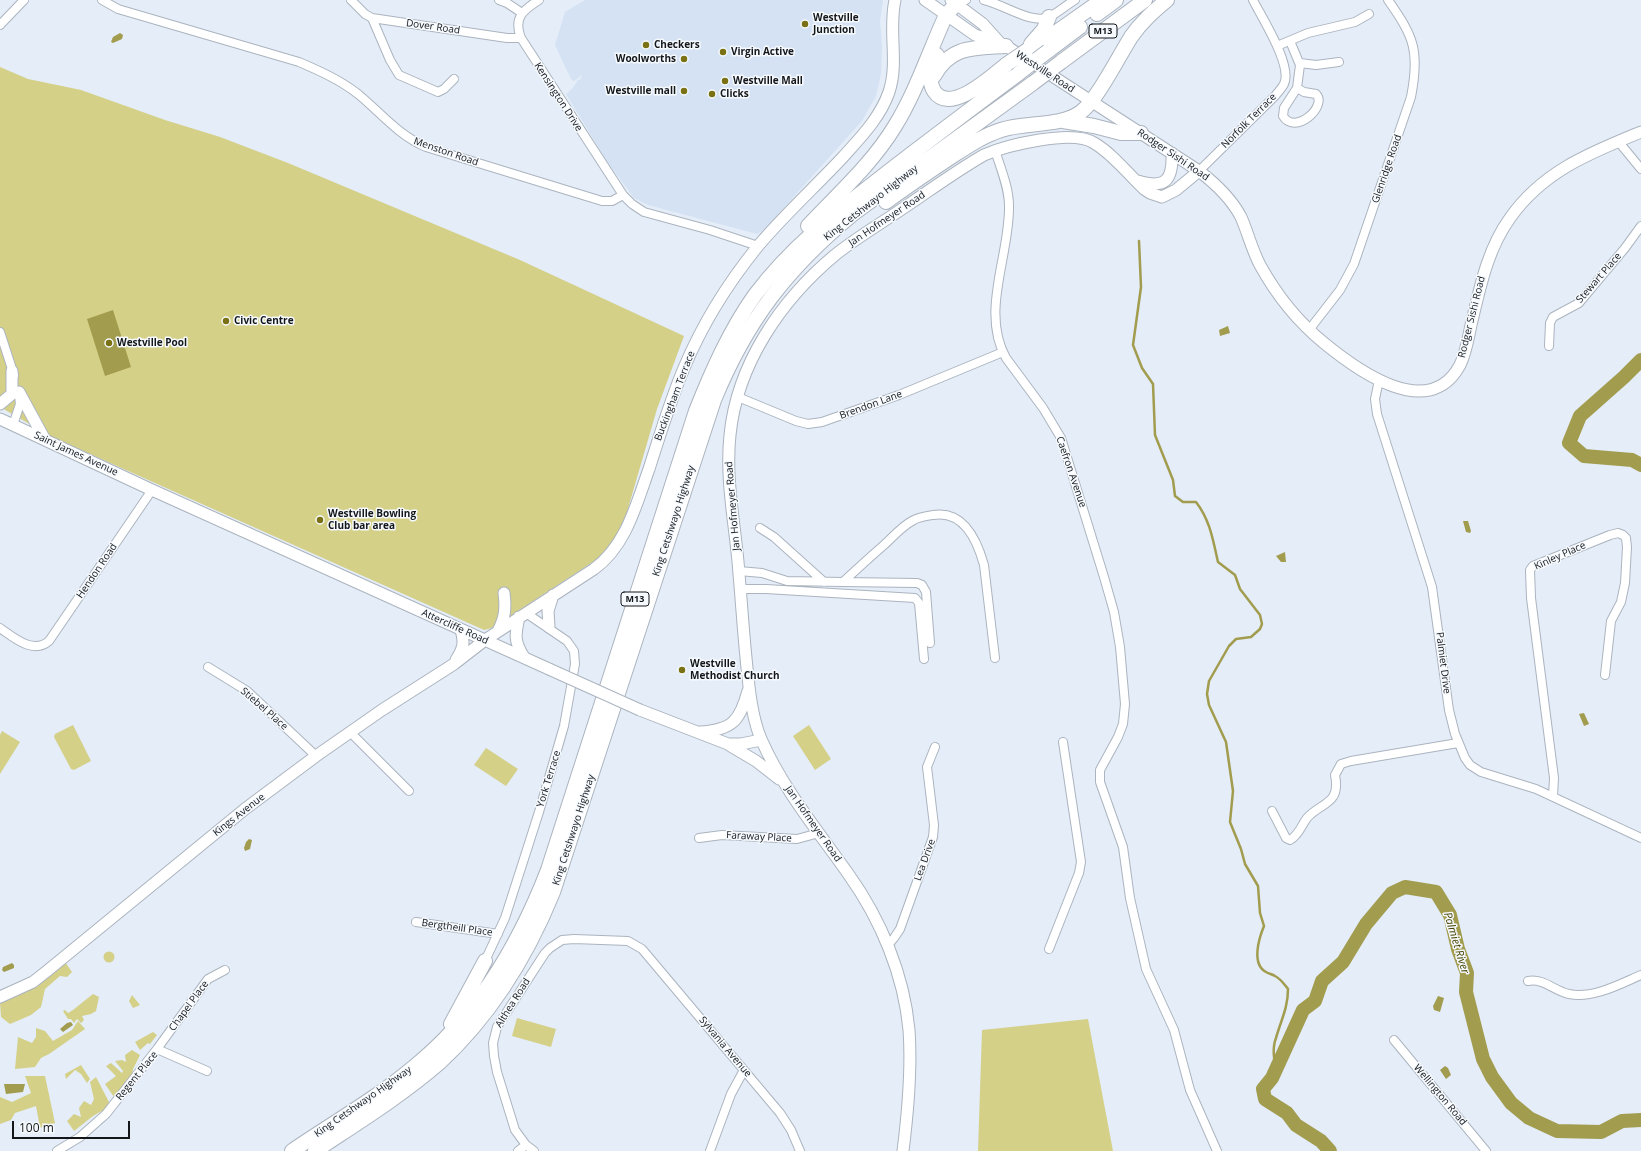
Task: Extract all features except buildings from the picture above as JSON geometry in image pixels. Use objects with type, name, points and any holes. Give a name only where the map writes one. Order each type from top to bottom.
[{"type":"highway","points":[[949,17],[931,72],[931,82],[933,88],[939,96],[953,99],[970,92],[1007,64],[1048,38],[1102,0]]},
{"type":"highway","name":"King Cetshwayo Highway","points":[[292,1151],[395,1082],[416,1065],[459,1024],[493,980],[510,952],[537,897],[548,870],[696,411],[719,357],[740,318],[755,296],[775,270],[821,224],[1116,0]]},
{"type":"highway","name":"King Cetshwayo Highway","points":[[315,1151],[400,1094],[439,1062],[491,1005],[506,984],[532,938],[556,885],[714,400],[734,355],[756,317],[776,289],[793,269],[832,231],[1145,0]]},
{"type":"highway","points":[[756,317],[810,260],[836,237],[860,219],[970,145],[1002,130],[1060,120],[1083,111],[1132,35],[1146,19],[1167,0]]},
{"type":"highway","points":[[775,270],[804,230],[865,166],[887,139],[905,108],[949,17],[958,3]]},
{"type":"highway","points":[[1026,51],[1044,29],[1049,17]]},
{"type":"highway","points":[[931,82],[941,66],[950,56],[971,48],[1003,44]]},
{"type":"highway","points":[[1060,120],[1094,126],[1121,133],[1141,133]]},
{"type":"highway","points":[[441,1042],[485,961]]},
{"type":"main road","name":"Buckingham Terrace","points":[[485,640],[602,563],[612,553],[622,538],[634,512],[670,407],[691,352],[723,295],[758,246],[857,142],[883,106],[892,80],[894,62],[892,17],[895,0]]},
{"type":"main road","name":"Westville Road","points":[[925,0],[975,35],[1003,44]]},
{"type":"main road","name":"Westville Road","points":[[958,3],[983,24],[1003,44],[1090,102]]},
{"type":"main road","name":"Rodger Sishi Road","points":[[1090,102],[1199,171],[1220,189],[1235,207],[1241,218],[1256,256],[1270,282],[1288,309],[1309,330],[1348,362],[1379,380],[1405,391],[1416,392],[1425,392],[1436,388],[1450,378],[1460,365],[1465,352],[1489,256],[1509,219],[1530,194],[1557,172],[1579,159],[1641,132]]},
{"type":"main road","name":"Jan Hofmeyer Road","points":[[904,1151],[910,1073],[909,1032],[902,990],[888,945],[875,917],[860,891],[785,785],[761,740],[753,711],[749,687],[729,473],[732,418],[738,397],[749,364],[777,317],[808,281],[829,261],[856,240],[972,161],[995,150],[1027,142],[1069,137],[1087,139],[1100,147],[1134,180],[1150,193],[1162,196],[1176,190],[1199,171]]},
{"type":"main road","points":[[1134,180],[1155,185],[1164,182],[1171,174],[1172,153]]},
{"type":"main road","points":[[0,404],[12,394],[12,371]]},
{"type":"main road","points":[[19,392],[44,438]]},
{"type":"main road","name":"Saint James Avenue","points":[[0,419],[44,438],[152,490]]},
{"type":"main road","name":"Attercliffe Road","points":[[152,490],[640,710],[722,742],[740,744],[761,740]]},
{"type":"main road","points":[[497,632],[503,623],[505,613],[504,593]]},
{"type":"main road","points":[[549,628],[548,611],[553,595]]},
{"type":"main road","points":[[523,615],[515,638],[517,646],[524,657]]},
{"type":"main road","points":[[454,664],[464,646],[461,630]]},
{"type":"main road","name":"Kings Avenue","points":[[0,997],[33,982],[48,971],[245,809],[350,732],[454,664],[485,640]]},
{"type":"main road","points":[[696,732],[719,730],[730,725],[744,707],[749,687]]},
{"type":"main road","points":[[722,742],[756,761],[785,785]]},
{"type":"street","points":[[0,25],[24,0]]},
{"type":"street","name":"Menston Road","points":[[102,0],[118,8],[299,62],[315,69],[347,86],[410,140],[426,147],[602,201],[612,201],[623,195]]},
{"type":"street","points":[[351,0],[365,14],[372,18],[390,60],[399,75],[438,92],[444,89],[454,79]]},
{"type":"street","points":[[499,0],[507,3],[522,13]]},
{"type":"street","points":[[521,38],[518,28],[522,13],[539,0]]},
{"type":"street","points":[[984,0],[1033,19],[1043,19],[1049,17],[1075,0]]},
{"type":"street","name":"Norfolk Terrace","points":[[1199,171],[1275,96],[1285,83],[1285,66],[1253,0]]},
{"type":"street","name":"Glenridge Road","points":[[1309,330],[1340,290],[1354,264],[1411,97],[1414,72],[1413,47],[1408,30],[1388,0]]},
{"type":"street","points":[[1276,46],[1308,33],[1355,22],[1369,14]]},
{"type":"street","name":"Dover Road","points":[[372,18],[507,38],[521,38]]},
{"type":"street","name":"Kensington Drive","points":[[521,38],[623,195]]},
{"type":"street","points":[[1290,41],[1300,63],[1297,88],[1288,101],[1283,113],[1286,120],[1293,122],[1298,122],[1307,118],[1314,111],[1319,101],[1316,94],[1304,92],[1297,88]]},
{"type":"street","points":[[1300,63],[1316,65],[1338,62]]},
{"type":"street","points":[[1618,141],[1641,169]]},
{"type":"street","name":"Caefron Avenue","points":[[995,150],[1009,204],[995,316],[996,329],[1003,352],[1061,438],[1096,548],[1114,612],[1120,647],[1125,704],[1123,724],[1118,737],[1100,770],[1100,782],[1123,847],[1130,898],[1146,968],[1172,1026],[1190,1090],[1217,1151]]},
{"type":"street","points":[[623,195],[632,204],[648,213],[710,230],[758,246]]},
{"type":"street","name":"Stewart Place","points":[[1549,346],[1550,323],[1553,317],[1579,303],[1626,248],[1641,226]]},
{"type":"street","points":[[0,332],[19,392],[20,404],[13,425]]},
{"type":"street","name":"Brendon Lane","points":[[738,397],[796,422],[808,424],[817,423],[899,395],[1003,352]]},
{"type":"street","name":"Palmiet Drive","points":[[1379,380],[1375,399],[1377,414],[1432,587],[1451,720],[1458,743],[1465,758],[1475,769],[1489,776],[1536,789],[1641,838]]},
{"type":"street","name":"Hendon Road","points":[[0,628],[18,641],[28,645],[37,646],[46,643],[53,637],[152,490]]},
{"type":"street","points":[[843,582],[912,521],[936,515],[948,515],[966,526],[971,532],[980,551],[984,565],[995,658]]},
{"type":"street","points":[[760,528],[774,537],[824,582]]},
{"type":"street","name":"Kinley Place","points":[[1553,796],[1554,778],[1531,598],[1530,570],[1533,566],[1618,533],[1624,535],[1627,541],[1627,571],[1623,593],[1612,620],[1604,675]]},
{"type":"street","points":[[739,571],[762,574],[782,580],[917,583],[922,585],[926,592],[930,643]]},
{"type":"street","points":[[740,589],[788,590],[912,597],[919,603],[924,659]]},
{"type":"street","name":"York Terrace","points":[[485,961],[511,901],[539,812],[560,742],[575,664],[574,651],[567,641],[549,628],[523,615]]},
{"type":"street","name":"Stiebel Place","points":[[208,667],[247,691],[316,756]]},
{"type":"street","points":[[350,732],[409,791]]},
{"type":"street","points":[[1049,950],[1079,873],[1081,862],[1063,742]]},
{"type":"street","points":[[1272,811],[1286,838],[1290,840],[1296,836],[1306,819],[1332,800],[1336,779],[1335,775],[1341,764],[1458,743]]},
{"type":"street","name":"Lea Drive","points":[[888,945],[900,929],[933,836],[934,825],[927,767],[935,747]]},
{"type":"street","name":"Faraway Place","points":[[699,838],[722,835],[797,839],[819,833]]},
{"type":"street","name":"Bergtheill Place","points":[[416,922],[498,934]]},
{"type":"street","name":"Althea Road","points":[[534,1151],[526,1145],[515,1130],[497,1072],[493,1043],[497,1027],[545,953],[562,940],[623,940],[634,943],[642,949]]},
{"type":"street","name":"Sylvania Avenue","points":[[642,949],[780,1113],[791,1130],[800,1151]]},
{"type":"street","name":"Chapel Place","points":[[157,1049],[208,979],[225,970]]},
{"type":"street","points":[[1528,982],[1535,980],[1542,981],[1564,993],[1580,995],[1610,988],[1641,975]]},
{"type":"street","name":"Wellington Road","points":[[1394,1040],[1486,1151]]},
{"type":"street","name":"Regent Place","points":[[57,1151],[80,1136],[106,1114],[157,1049],[207,1071]]},
{"type":"street","points":[[710,1151],[733,1090],[744,1070]]},
{"type":"street","points":[[518,1151],[526,1145]]},
{"type":"shaded area","points":[[585,0],[883,0],[880,21],[882,47],[881,74],[876,96],[862,121],[770,223],[757,234],[648,205],[634,198],[606,160],[566,94],[572,89],[578,80],[580,80],[582,75],[574,81],[571,79],[555,45],[565,12]]},
{"type":"shaded area","points":[[120,33],[123,35],[122,39],[113,43],[111,42],[113,37]]},
{"type":"shaded area","points":[[0,67],[28,79],[81,90],[165,120],[220,137],[288,163],[520,260],[684,336],[657,409],[627,512],[616,537],[602,556],[492,628],[484,630],[52,437],[0,407]]},
{"type":"shaded area","name":"Westville Pool","points":[[113,310],[131,367],[105,376],[87,319]]},
{"type":"shaded area","points":[[1228,326],[1230,333],[1220,336],[1219,330]]},
{"type":"shaded area","points":[[1463,521],[1468,521],[1471,531],[1470,533],[1466,532]]},
{"type":"shaded area","points":[[1285,552],[1286,562],[1281,562],[1276,556]]},
{"type":"shaded area","points":[[1584,713],[1589,724],[1584,726],[1579,714]]},
{"type":"shaded area","points":[[73,725],[91,761],[74,770],[71,769],[54,737],[55,734]]},
{"type":"shaded area","points":[[809,725],[831,759],[815,770],[793,736]]},
{"type":"shaded area","points":[[2,731],[20,742],[0,774],[0,735]]},
{"type":"shaded area","points":[[486,748],[518,769],[506,786],[474,765]]},
{"type":"shaded area","points":[[249,839],[252,840],[250,849],[245,851],[244,848],[246,842]]},
{"type":"shaded area","points":[[109,951],[113,953],[115,957],[113,961],[109,963],[105,961],[103,957],[105,953]]},
{"type":"shaded area","points":[[65,962],[72,972],[67,977],[60,976],[45,989],[41,1007],[31,1015],[10,1024],[1,1017],[0,1002]]},
{"type":"shaded area","points":[[12,963],[14,968],[4,972],[2,970],[3,967]]},
{"type":"shaded area","points":[[93,994],[99,997],[96,1011],[82,1016],[84,1020],[81,1023],[77,1019],[74,1023],[71,1019],[68,1019],[63,1011],[65,1010],[68,1013]]},
{"type":"shaded area","points":[[132,995],[140,1005],[133,1008],[129,1001]]},
{"type":"shaded area","points":[[1438,996],[1444,998],[1440,1012],[1434,1010],[1433,1006]]},
{"type":"shaded area","points":[[517,1018],[556,1029],[551,1047],[512,1036]]},
{"type":"shaded area","points":[[1088,1019],[1113,1151],[978,1151],[982,1030]]},
{"type":"shaded area","points":[[78,1021],[85,1029],[41,1058],[35,1067],[15,1069],[18,1037],[32,1043],[36,1037],[36,1028],[45,1031],[53,1041],[72,1030]]},
{"type":"shaded area","points":[[71,1022],[73,1025],[63,1032],[60,1029],[67,1023]]},
{"type":"shaded area","points":[[153,1032],[157,1035],[150,1044],[148,1043],[140,1050],[135,1042]]},
{"type":"shaded area","points":[[132,1050],[140,1055],[133,1069],[132,1079],[114,1097],[105,1084],[116,1076],[106,1066],[111,1063],[122,1073],[123,1071],[115,1061],[122,1060],[126,1062],[125,1055]]},
{"type":"shaded area","points":[[81,1065],[90,1079],[87,1083],[81,1074],[75,1070],[66,1079],[65,1074]]},
{"type":"shaded area","points":[[1445,1066],[1448,1068],[1451,1075],[1446,1079],[1440,1070]]},
{"type":"shaded area","points":[[25,1076],[45,1076],[55,1123],[40,1128],[36,1106],[15,1113],[11,1120],[0,1124],[0,1097],[12,1102],[31,1093]]},
{"type":"shaded area","points":[[96,1077],[109,1102],[107,1108],[93,1116],[74,1131],[67,1121],[74,1114],[81,1117],[79,1108],[84,1101],[91,1105],[94,1099],[90,1082]]},
{"type":"shaded area","points":[[4,1084],[25,1084],[23,1092],[6,1094]]},
{"type":"waterway","points":[[1139,241],[1141,287],[1133,345],[1142,368],[1153,384],[1155,435],[1173,480],[1175,496],[1183,502],[1196,502],[1201,509],[1208,523],[1218,562],[1235,575],[1240,589],[1260,615],[1262,624],[1260,629],[1251,637],[1236,639],[1229,646],[1209,681],[1207,694],[1209,705],[1226,742],[1233,791],[1230,822],[1241,849],[1245,864],[1258,886],[1260,913],[1264,926],[1258,944],[1257,957],[1261,968],[1267,973],[1274,975],[1288,989],[1286,1008],[1274,1046],[1276,1070]]},
{"type":"waterway","name":"Palmiet River","points":[[1641,360],[1580,416],[1569,443],[1584,456],[1632,460],[1641,465]]},
{"type":"waterway","name":"Palmiet River","points":[[1330,1151],[1321,1141],[1296,1125],[1287,1113],[1265,1099],[1263,1089],[1272,1078],[1303,1010],[1315,1001],[1322,981],[1343,962],[1366,924],[1392,893],[1405,887],[1436,892],[1450,915],[1458,949],[1467,973],[1466,992],[1483,1059],[1492,1077],[1511,1103],[1529,1118],[1557,1131],[1601,1132],[1622,1121],[1641,1120]]},
{"type":"place","name":"Westville Junction","points":[[805,24]]},
{"type":"place","name":"Checkers","points":[[646,45]]},
{"type":"place","name":"Virgin Active","points":[[723,52]]},
{"type":"place","name":"Woolworths","points":[[684,59]]},
{"type":"place","name":"Westville Mall","points":[[725,81]]},
{"type":"place","name":"Westville mall","points":[[684,91]]},
{"type":"place","name":"Clicks","points":[[712,94]]},
{"type":"place","name":"Civic Centre","points":[[226,321]]},
{"type":"place","name":"Westville Pool","points":[[109,343]]},
{"type":"place","name":"Westville Bowling Club bar area","points":[[320,520]]},
{"type":"place","name":"Westville Methodist Church","points":[[682,670]]}]
